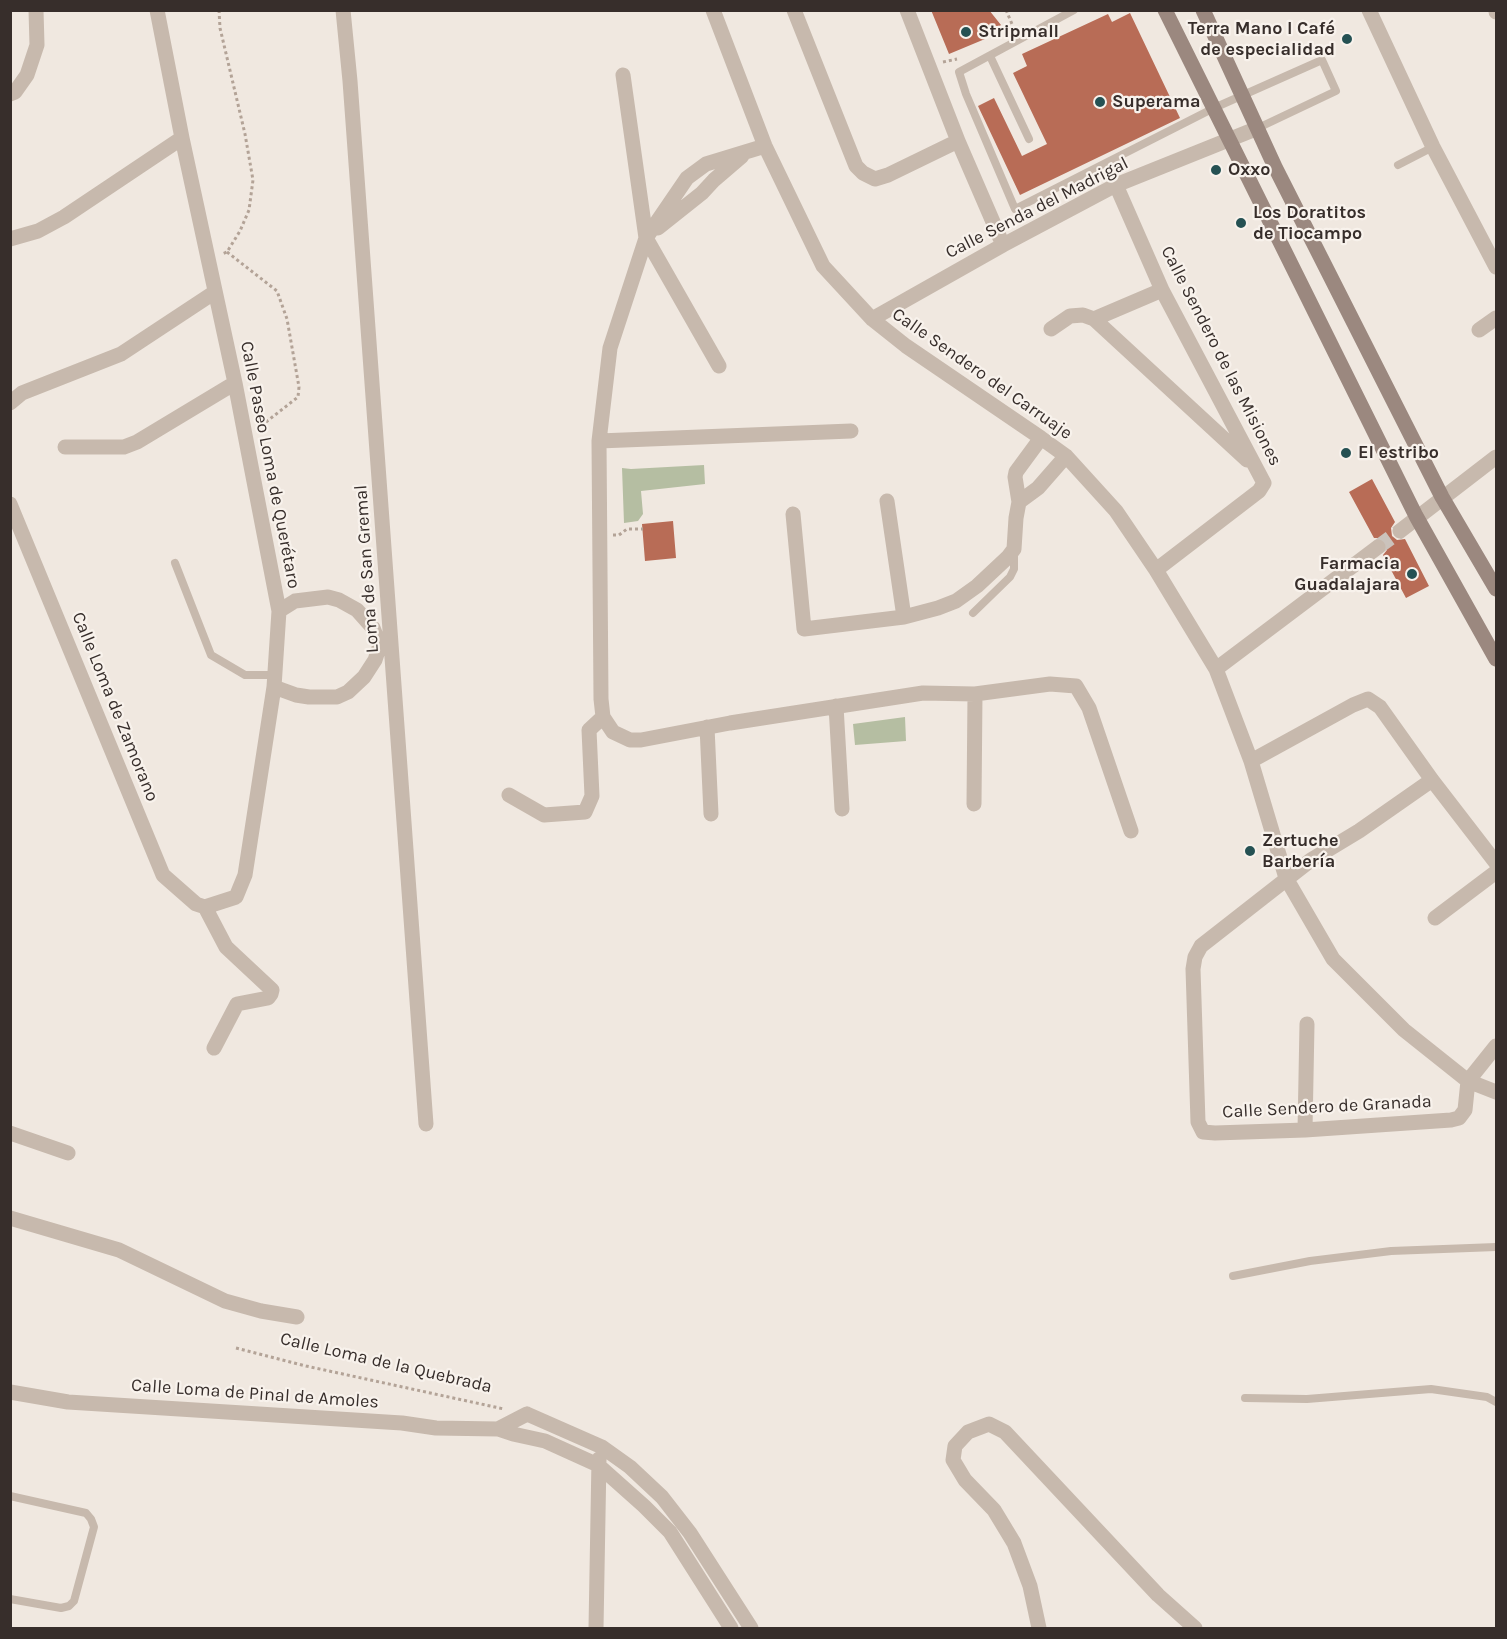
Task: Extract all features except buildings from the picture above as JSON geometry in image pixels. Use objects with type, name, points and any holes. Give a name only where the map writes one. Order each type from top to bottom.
[{"type":"street","points":[[10,94],[15,92],[27,75],[38,45],[36,10]]},
{"type":"street","name":"Calle Paseo Loma de Querétaro","points":[[157,10],[247,442],[279,611],[274,681],[245,875],[236,897],[205,907]]},
{"type":"street","name":"Loma de San Gremal","points":[[344,10],[386,646],[426,1124]]},
{"type":"street","name":"Calle Sendero del Carruaje","points":[[713,10],[765,146],[823,266],[872,319],[906,346],[1065,456],[1116,512],[1156,570],[1216,669],[1251,761],[1286,878],[1333,959],[1404,1030],[1468,1081],[1497,1092]]},
{"type":"street","points":[[794,10],[856,166],[863,173],[875,178],[888,175],[958,141]]},
{"type":"street","points":[[907,10],[958,141],[1003,245]]},
{"type":"street","points":[[1165,10],[1416,516],[1497,659]]},
{"type":"street","points":[[1203,10],[1275,166],[1442,497],[1497,589]]},
{"type":"street","points":[[1369,10],[1401,90],[1497,267]]},
{"type":"street","points":[[623,75],[646,238],[719,366]]},
{"type":"street","name":"Calle Senda del Madrigal","points":[[872,319],[1003,245],[1116,185],[1258,128]]},
{"type":"street","points":[[10,239],[38,231],[64,217],[182,138]]},
{"type":"street","points":[[765,146],[749,151],[646,238],[610,348],[599,441],[603,717],[614,732],[630,740],[641,740],[707,727],[923,693],[975,694],[1050,684],[1076,686],[1089,708],[1131,831]]},
{"type":"street","name":"Calle Sendero de las Misiones","points":[[1116,185],[1162,290],[1264,483],[1259,491],[1156,570]]},
{"type":"street","points":[[1094,319],[1162,290]]},
{"type":"street","points":[[10,403],[22,393],[121,354],[215,292]]},
{"type":"street","points":[[1051,329],[1070,316],[1083,315],[1094,319],[1256,468]]},
{"type":"street","points":[[1479,330],[1497,318]]},
{"type":"street","points":[[65,447],[124,447],[137,442],[235,383]]},
{"type":"street","points":[[599,441],[851,431]]},
{"type":"street","points":[[793,514],[804,629],[904,617],[956,601],[978,586],[1008,557],[1014,549],[1019,502],[1016,472],[1041,438]]},
{"type":"street","points":[[1019,502],[1038,488],[1065,456]]},
{"type":"street","points":[[1400,531],[1416,516],[1497,457]]},
{"type":"street","points":[[887,501],[904,617]]},
{"type":"street","name":"Calle Loma de Zamorano","points":[[10,504],[163,875],[195,903],[205,907]]},
{"type":"street","points":[[1216,669],[1378,547]]},
{"type":"street","points":[[274,681],[296,695],[337,697],[348,692],[364,677],[386,646],[357,610],[339,600],[328,597],[295,601],[279,611]]},
{"type":"street","points":[[974,804],[975,694]]},
{"type":"street","points":[[1251,761],[1368,699],[1380,707],[1432,780],[1497,863]]},
{"type":"street","points":[[836,706],[842,809]]},
{"type":"street","points":[[509,795],[544,815],[585,812],[592,796],[589,730],[603,717]]},
{"type":"street","points":[[707,727],[711,814]]},
{"type":"street","points":[[1286,878],[1432,780]]},
{"type":"street","points":[[1435,918],[1497,872]]},
{"type":"street","name":"Calle Sendero de Granada","points":[[1286,878],[1201,946],[1195,957],[1193,969],[1198,1122],[1203,1132],[1305,1130],[1451,1120],[1459,1118],[1465,1110],[1468,1081]]},
{"type":"street","points":[[205,907],[226,947],[272,990],[268,998],[237,1004],[214,1048]]},
{"type":"street","points":[[1305,1130],[1307,1024]]},
{"type":"street","points":[[1468,1081],[1497,1046]]},
{"type":"street","points":[[10,1133],[68,1153]]},
{"type":"street","name":"Calle Loma de la Quebrada","points":[[10,1218],[119,1250],[225,1300],[261,1311],[297,1317]]},
{"type":"street","name":"Calle Loma de Pinal de Amoles","points":[[10,1392],[68,1402],[402,1423],[436,1428],[498,1429]]},
{"type":"street","points":[[498,1429],[527,1414]]},
{"type":"street","points":[[523,1436],[527,1414]]},
{"type":"street","points":[[527,1414],[602,1447],[630,1467],[662,1497],[690,1533],[751,1629]]},
{"type":"street","points":[[1038,1629],[1030,1586],[1014,1543],[993,1510],[965,1480],[953,1460],[955,1446],[968,1432],[989,1424],[1005,1432],[1158,1595],[1195,1629]]},
{"type":"street","points":[[498,1429],[545,1442],[598,1465],[670,1532],[731,1629]]},
{"type":"street","points":[[596,1629],[598,1465],[602,1447]]},
{"type":"lane","points":[[1074,10],[959,72],[966,94],[1015,209],[1214,108],[1322,60],[1336,91],[1258,128]]},
{"type":"lane","points":[[990,56],[1029,139]]},
{"type":"lane","points":[[1398,165],[1433,147]]},
{"type":"lane","points":[[973,613],[1010,577],[1014,569],[1014,549]]},
{"type":"lane","points":[[175,563],[211,655],[245,675],[274,681]]},
{"type":"lane","points":[[1233,1276],[1310,1261],[1390,1251],[1497,1247]]},
{"type":"lane","points":[[1245,1398],[1307,1400],[1431,1389],[1487,1397],[1497,1402]]},
{"type":"lane","points":[[10,1496],[86,1513],[94,1527],[74,1601],[69,1606],[61,1608],[10,1599]]},
{"type":"path","points":[[208,260],[227,252],[240,231],[249,210],[253,180],[245,134],[220,28],[219,10]]},
{"type":"path","points":[[1006,10],[1020,40]]},
{"type":"path","points":[[227,252],[277,291],[286,319],[299,387],[298,397],[266,422],[247,442]]},
{"type":"path","points":[[619,535],[627,529],[643,529]]},
{"type":"path","name":"Calle Loma de la Quebrada","points":[[237,1348],[306,1366],[527,1414]]},
{"type":"green space","points":[[704,465],[705,484],[641,491],[643,514],[638,521],[624,523],[622,468]]},
{"type":"green space","points":[[905,717],[906,741],[855,745],[853,724]]},
{"type":"tunnel","points":[[1378,547],[1400,531]]},
{"type":"place","name":"Stripmall","points":[[966,32]]},
{"type":"place","name":"Terra Mano l Café de especialidad","points":[[1347,39]]},
{"type":"place","name":"Superama","points":[[1100,102]]},
{"type":"place","name":"Oxxo","points":[[1216,170]]},
{"type":"place","name":"Los Doratitos de Tiocampo","points":[[1241,223]]},
{"type":"place","name":"El estribo","points":[[1346,453]]},
{"type":"place","name":"Farmacia Guadalajara","points":[[1412,574]]},
{"type":"place","name":"Zertuche Barbería","points":[[1250,851]]}]
